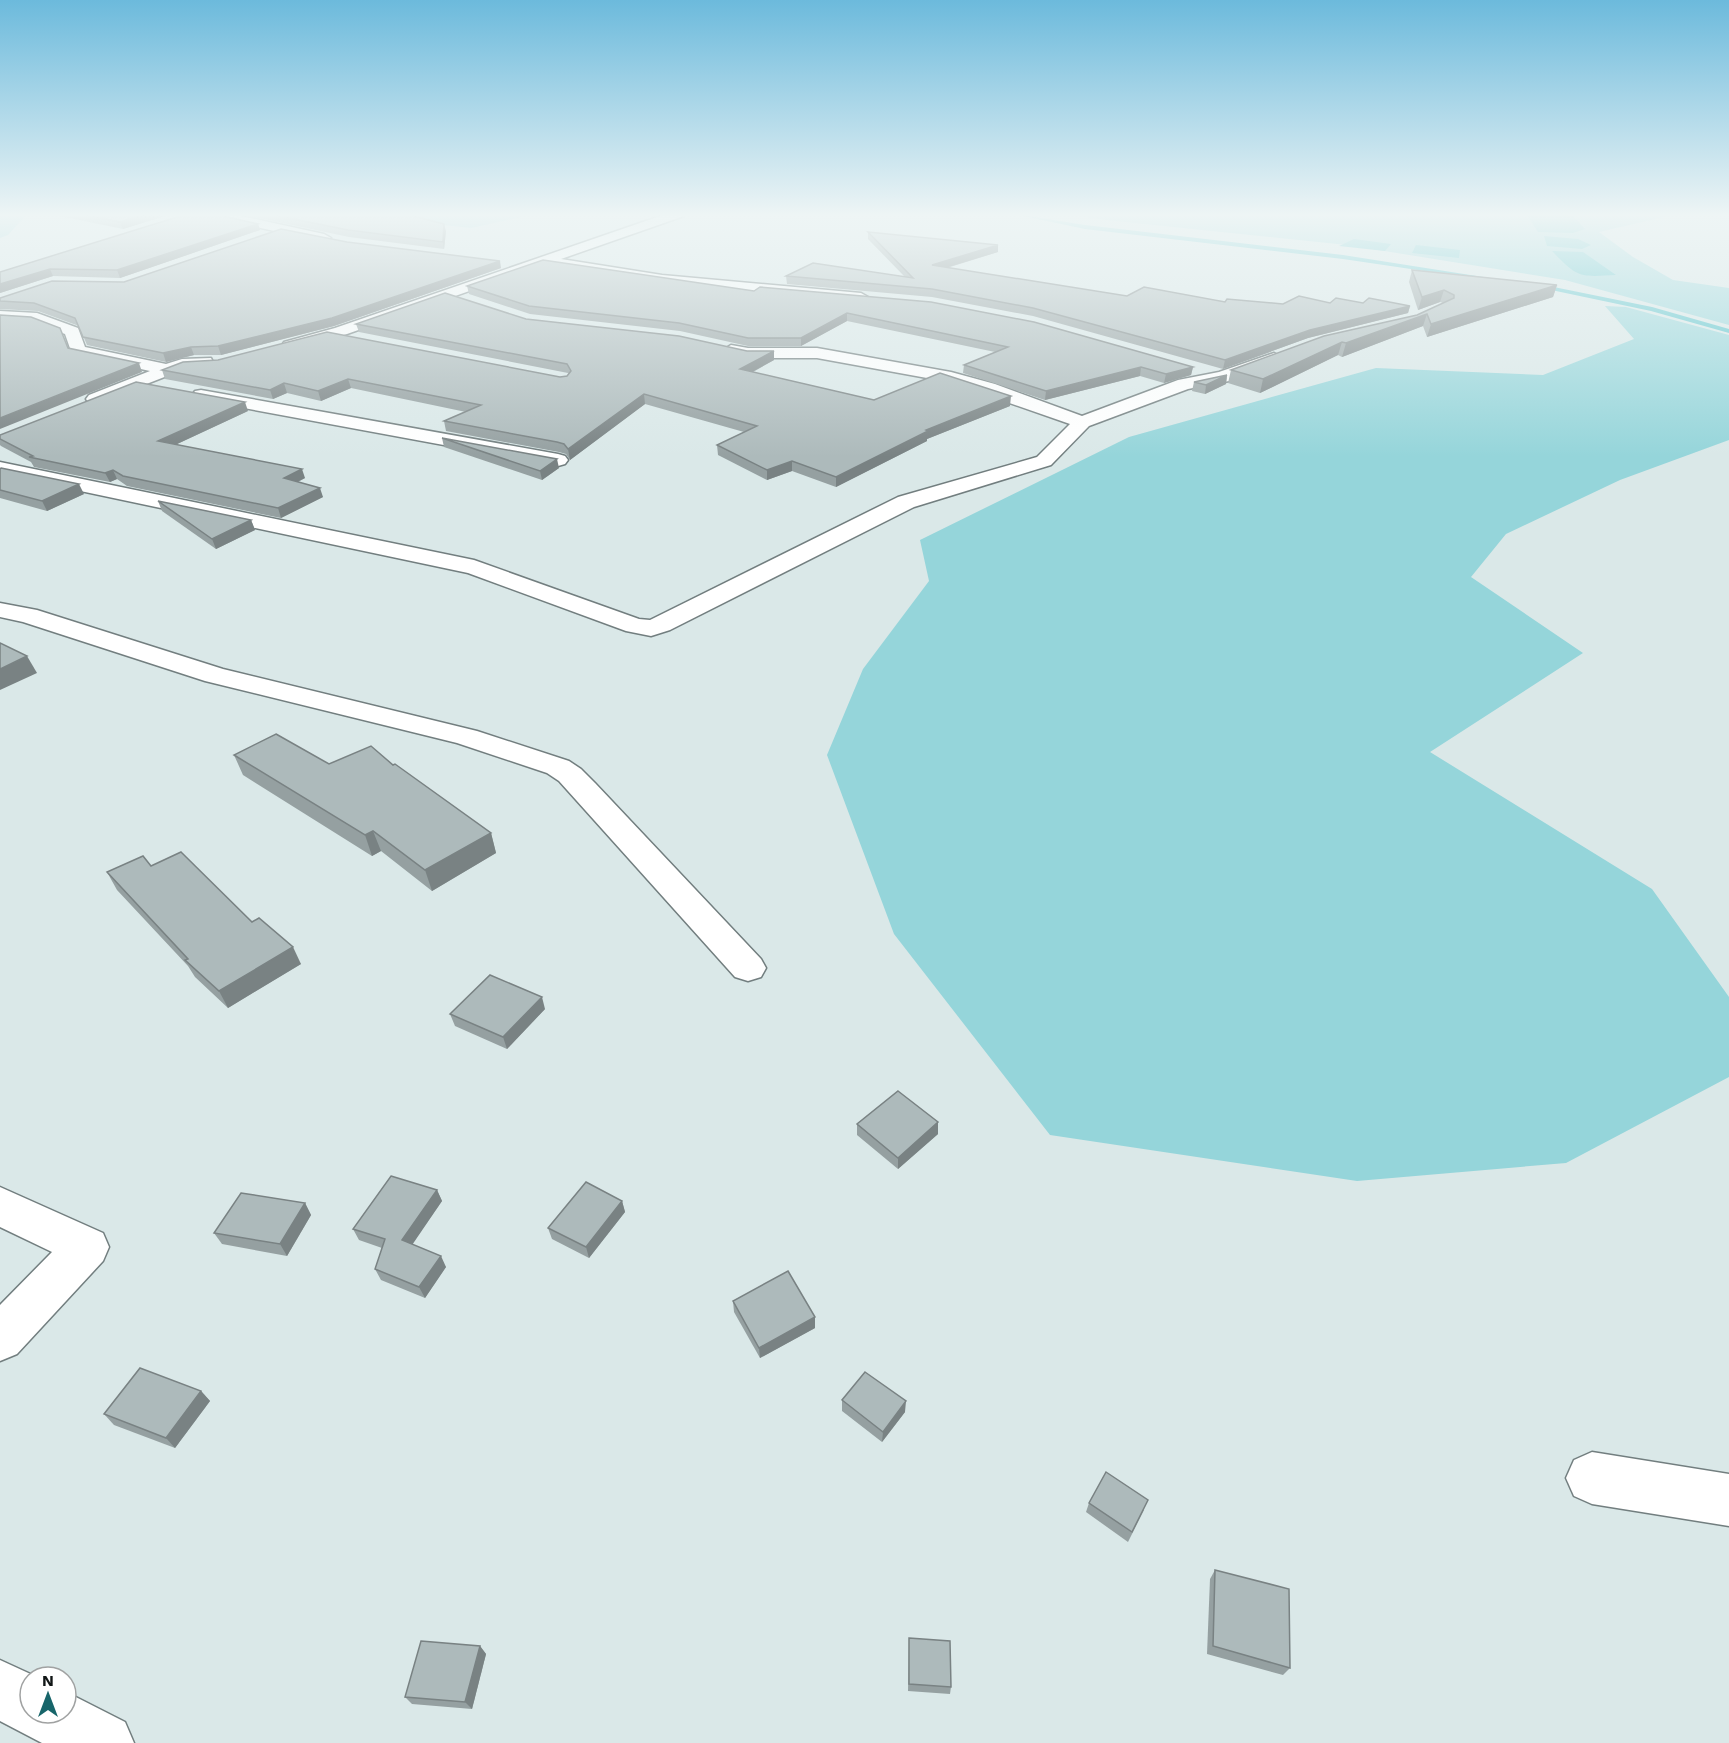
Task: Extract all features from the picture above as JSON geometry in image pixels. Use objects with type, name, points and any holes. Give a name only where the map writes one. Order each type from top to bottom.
[{"type":"street","points":[[275,348],[329,334],[446,294]]},
{"type":"street","points":[[448,294],[478,304]]},
{"type":"street","points":[[832,294],[873,298]]},
{"type":"street","points":[[0,316],[37,318],[72,331],[78,350],[169,370]]},
{"type":"street","points":[[329,334],[362,340]]},
{"type":"street","points":[[711,345],[748,352],[817,353],[951,377],[990,388],[1082,422]]},
{"type":"street","points":[[0,468],[474,567],[635,626],[651,628],[906,502],[1044,461],[1082,422],[1184,384],[1223,376],[1295,351]]},
{"type":"street","points":[[84,404],[137,382],[195,362],[221,363]]},
{"type":"street","points":[[1192,368],[1223,376]]},
{"type":"street","points":[[137,382],[558,460]]},
{"type":"street","points":[[0,610],[28,615],[214,675],[467,737],[558,767],[584,789],[748,968]]},
{"type":"street","points":[[0,1206],[87,1247],[0,1338]]},
{"type":"street","points":[[1592,1478],[1729,1500]]},
{"type":"street","points":[[0,1689],[18,1699]]},
{"type":"street","points":[[69,1725],[104,1743]]},
{"type":"shaded area","points":[[1617,294],[1729,294],[1729,325]]},
{"type":"shaded area","points":[[1605,306],[1626,307],[1729,335],[1729,440],[1620,480],[1506,534],[1471,577],[1583,653],[1430,752],[1652,889],[1729,997],[1729,1077],[1566,1163],[1357,1181],[1050,1135],[894,934],[827,755],[863,669],[929,581],[920,540],[1129,437],[1376,368],[1543,375],[1634,339]]},
{"type":"building","points":[[11,294],[402,294],[332,318],[218,346],[191,347],[163,353],[83,337],[75,318],[34,303],[0,301],[0,298]]},
{"type":"building","points":[[441,294],[449,294],[526,319],[679,336],[747,351],[774,351],[740,369],[874,400],[940,373],[1011,396],[926,430],[928,431],[836,477],[792,461],[767,470],[717,445],[757,426],[644,394],[568,449],[564,444],[557,442],[444,421],[481,405],[348,379],[318,391],[284,383],[270,390],[162,370],[183,362],[218,360],[327,332],[560,377],[567,376],[571,371],[567,364],[356,324]]},
{"type":"building","points":[[493,294],[844,294],[931,302],[1034,322],[1193,367],[1166,374],[1141,367],[1046,391],[964,365],[1008,347],[847,313],[801,338],[748,338],[679,323],[529,306]]},
{"type":"building","points":[[960,294],[1184,294],[1225,302],[1227,299],[1283,304],[1299,296],[1330,303],[1336,298],[1363,303],[1369,298],[1410,306],[1310,330],[1225,360],[1033,308]]},
{"type":"building","points":[[1527,294],[1431,324],[1427,314],[1346,343],[1342,342],[1263,379],[1231,370],[1324,336],[1417,315],[1454,298],[1454,295]]},
{"type":"building","points":[[0,315],[31,317],[60,328],[68,348],[139,363],[0,418]]},
{"type":"building","points":[[1227,375],[1206,385],[1194,382]]},
{"type":"building","points":[[136,382],[245,402],[158,441],[302,469],[284,478],[320,488],[278,508],[123,476],[113,470],[105,473],[29,457],[33,456],[0,439],[0,435]]},
{"type":"building","points":[[442,438],[557,459],[540,471]]},
{"type":"building","points":[[1,468],[79,484],[42,501],[0,490]]},
{"type":"building","points":[[158,501],[251,520],[212,539]]},
{"type":"building","points":[[0,643],[27,656],[0,669]]},
{"type":"building","points":[[276,734],[329,764],[371,746],[393,765],[395,764],[491,833],[425,870],[373,831],[365,835],[234,755]]},
{"type":"building","points":[[181,852],[252,922],[259,918],[293,947],[219,991],[185,960],[188,959],[107,872],[143,856],[151,866]]},
{"type":"building","points":[[490,975],[542,997],[503,1037],[450,1014]]},
{"type":"building","points":[[898,1091],[938,1122],[898,1158],[857,1124]]},
{"type":"building","points":[[391,1176],[437,1190],[402,1240],[441,1256],[419,1287],[375,1269],[385,1239],[353,1229]]},
{"type":"building","points":[[586,1182],[622,1201],[586,1247],[548,1228]]},
{"type":"building","points":[[241,1193],[305,1203],[280,1244],[214,1233]]},
{"type":"building","points":[[788,1271],[815,1317],[759,1348],[733,1301]]},
{"type":"building","points":[[140,1368],[201,1391],[166,1438],[104,1414]]},
{"type":"building","points":[[865,1372],[906,1401],[883,1432],[842,1400]]},
{"type":"building","points":[[1106,1472],[1148,1500],[1132,1532],[1089,1503]]},
{"type":"building","points":[[1215,1570],[1289,1589],[1290,1668],[1213,1646]]},
{"type":"building","points":[[909,1638],[950,1641],[951,1687],[909,1684]]},
{"type":"building","points":[[421,1641],[480,1646],[465,1702],[405,1697]]},
{"type":"waterway","points":[[1580,294],[1652,309],[1729,331]]}]
